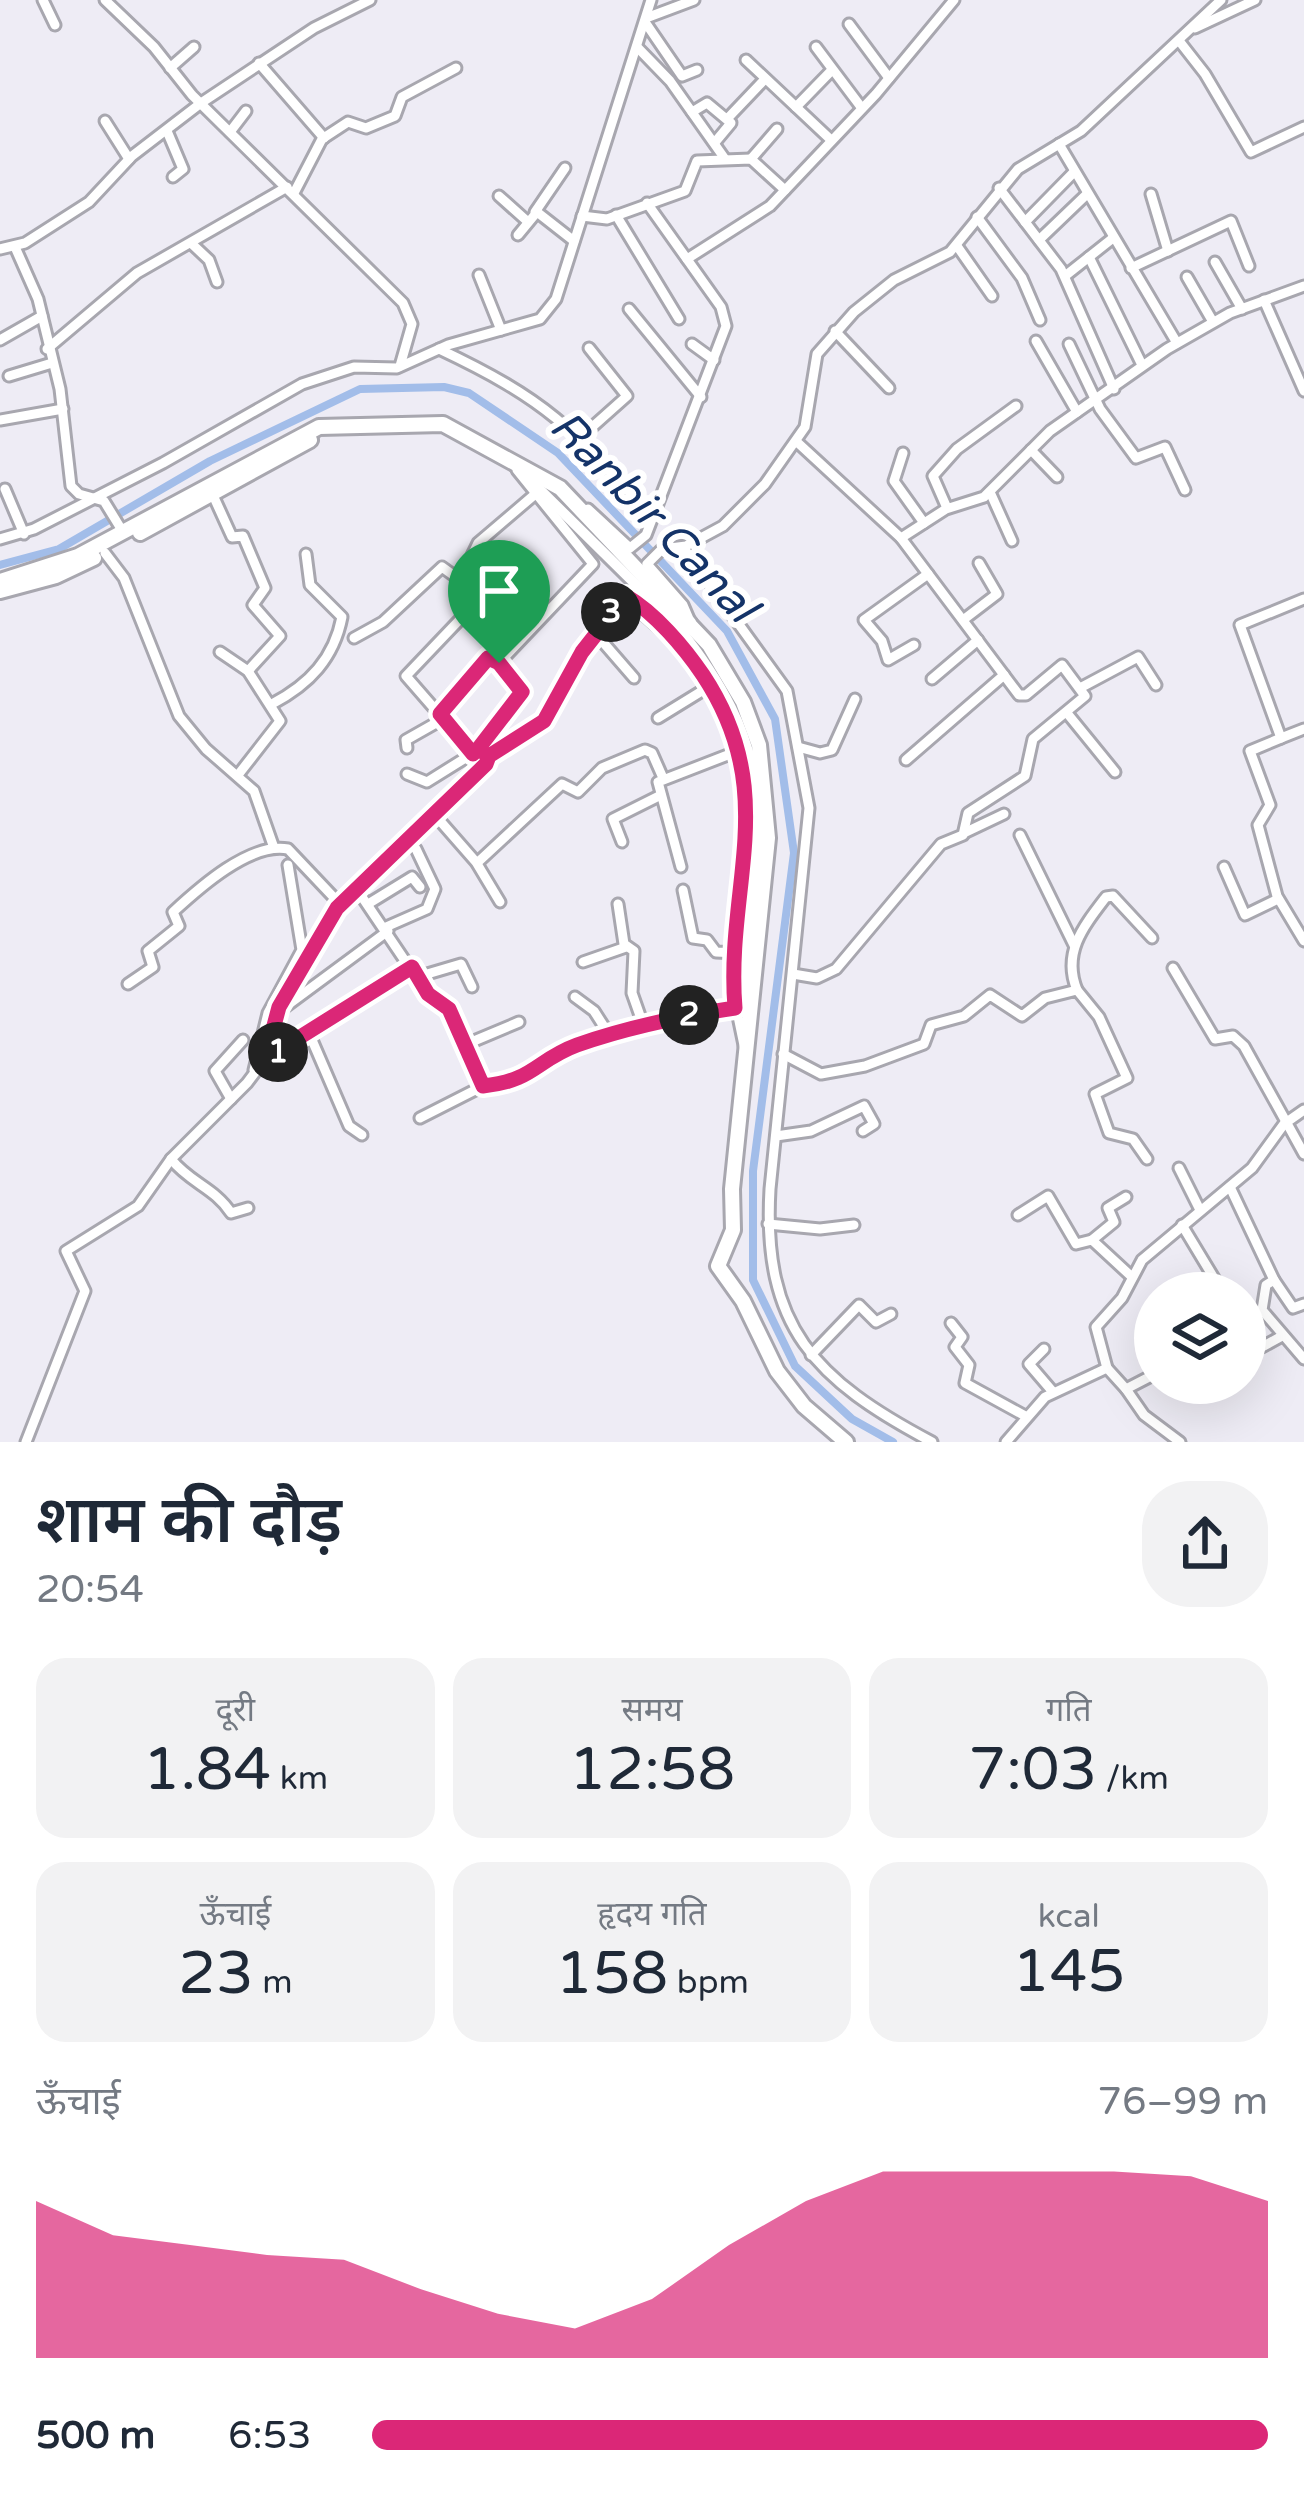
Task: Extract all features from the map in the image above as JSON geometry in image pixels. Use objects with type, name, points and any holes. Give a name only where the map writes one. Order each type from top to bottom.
[{"type":"highway","points":[[0,581],[59,565],[121,527],[279,445],[328,426],[433,422],[472,436],[565,493],[616,549],[645,567],[685,626],[724,666],[743,702],[765,776],[768,838],[747,1024],[733,1230],[718,1266],[743,1301],[777,1371],[804,1406],[845,1442]]},
{"type":"highway","points":[[0,591],[56,576],[105,553],[328,426]]},
{"type":"main road","points":[[513,464],[685,626]]},
{"type":"street","points":[[43,0],[41,6],[56,25]]},
{"type":"street","points":[[105,0],[407,310],[412,330],[399,367]]},
{"type":"street","points":[[0,249],[15,248],[89,202],[129,159],[201,103],[259,63],[370,0]]},
{"type":"street","points":[[0,539],[23,533],[164,464],[302,384],[354,367],[399,367],[439,349],[540,319],[551,308],[574,242],[651,0]]},
{"type":"street","points":[[646,20],[694,0]]},
{"type":"street","points":[[645,567],[660,550],[683,547],[729,521],[797,442],[808,419],[814,364],[835,331],[888,284],[942,259],[999,188],[1030,158],[1081,131],[1221,0]]},
{"type":"street","points":[[1193,28],[1255,0]]},
{"type":"street","points":[[687,259],[766,208],[785,190],[889,78],[948,3]]},
{"type":"street","points":[[646,20],[682,76],[697,70]]},
{"type":"street","points":[[849,24],[889,78]]},
{"type":"street","points":[[1180,42],[1205,74],[1251,152],[1304,127]]},
{"type":"street","points":[[815,46],[860,107]]},
{"type":"street","points":[[170,68],[194,47]]},
{"type":"street","points":[[637,47],[716,141],[725,159]]},
{"type":"street","points":[[746,60],[830,139]]},
{"type":"street","points":[[259,63],[324,138]]},
{"type":"street","points":[[47,349],[137,273],[290,190],[324,138],[348,122],[366,128],[395,116],[402,97],[456,68]]},
{"type":"street","points":[[796,107],[832,70]]},
{"type":"street","points":[[727,119],[765,79]]},
{"type":"street","points":[[692,112],[707,103],[727,119],[731,128],[716,141]]},
{"type":"street","points":[[230,132],[246,110]]},
{"type":"street","points":[[105,121],[129,159]]},
{"type":"street","points":[[751,159],[777,129]]},
{"type":"street","points":[[166,131],[184,169],[173,177]]},
{"type":"street","points":[[1059,144],[1177,344]]},
{"type":"street","points":[[583,216],[616,215],[687,189],[695,162],[751,159],[785,190]]},
{"type":"street","points":[[518,235],[565,169]]},
{"type":"street","points":[[1025,222],[1074,172]]},
{"type":"street","points":[[999,188],[1065,276],[1114,388]]},
{"type":"street","points":[[1039,240],[1088,194]]},
{"type":"street","points":[[1150,194],[1168,250]]},
{"type":"street","points":[[499,196],[574,242]]},
{"type":"street","points":[[565,493],[633,548],[646,535],[649,515],[714,361],[725,319],[647,202]]},
{"type":"street","points":[[616,215],[679,319]]},
{"type":"street","points":[[977,217],[1022,278],[1040,320]]},
{"type":"street","points":[[1131,268],[1231,221],[1249,266]]},
{"type":"street","points":[[1065,276],[1113,238]]},
{"type":"street","points":[[192,244],[209,260],[217,282]]},
{"type":"street","points":[[957,246],[992,296]]},
{"type":"street","points":[[15,248],[41,316],[63,410],[68,475],[75,491],[108,504],[121,527]]},
{"type":"street","points":[[1089,257],[1142,365]]},
{"type":"street","points":[[1215,262],[1242,308]]},
{"type":"street","points":[[479,275],[501,330]]},
{"type":"street","points":[[1187,277],[1213,322]]},
{"type":"street","points":[[902,538],[947,508],[976,502],[990,492],[1031,450],[1142,365],[1213,322],[1304,286]]},
{"type":"street","points":[[1264,300],[1304,391]]},
{"type":"street","points":[[629,309],[701,398]]},
{"type":"street","points":[[0,340],[41,316]]},
{"type":"street","points":[[835,331],[889,388]]},
{"type":"street","points":[[1036,341],[1078,412]]},
{"type":"street","points":[[692,344],[714,361]]},
{"type":"street","points":[[1069,344],[1097,401],[1136,458],[1166,448],[1185,490]]},
{"type":"street","points":[[580,436],[627,396],[589,348]]},
{"type":"street","points":[[439,349],[521,389],[580,436],[649,515]]},
{"type":"street","points":[[9,376],[52,363]]},
{"type":"street","points":[[947,508],[933,476],[957,449],[1016,406]]},
{"type":"street","points":[[0,420],[63,410]]},
{"type":"street","points":[[797,442],[902,538],[1024,696],[1064,666],[1080,688],[1084,698],[1033,739],[1025,776],[968,813],[964,833]]},
{"type":"street","points":[[1031,450],[1057,478]]},
{"type":"street","points":[[903,453],[894,481],[924,523]]},
{"type":"street","points":[[499,663],[592,564],[533,496],[513,464]]},
{"type":"street","points":[[5,489],[23,533]]},
{"type":"street","points":[[990,492],[1012,541]]},
{"type":"street","points":[[212,493],[232,537],[242,536],[247,542],[265,588],[254,606],[280,637],[248,671]]},
{"type":"street","points":[[354,638],[383,622],[443,567],[460,580],[481,540],[533,496]]},
{"type":"street","points":[[683,547],[787,691],[798,746],[809,839],[768,1224],[774,1277],[812,1354],[848,1393],[932,1442]]},
{"type":"street","points":[[105,553],[124,578],[179,716],[258,796],[274,848]]},
{"type":"street","points":[[272,704],[301,687],[338,641],[342,617],[310,585],[306,554]]},
{"type":"street","points":[[963,620],[998,594],[980,563]]},
{"type":"street","points":[[914,645],[888,660],[880,638],[864,620],[928,574]]},
{"type":"street","points":[[265,1059],[276,1014],[340,904],[483,769],[489,756],[540,725],[596,633],[628,597],[681,647],[710,686],[738,751],[748,840],[735,1008],[745,1051]]},
{"type":"street","points":[[1281,738],[1240,625],[1304,599]]},
{"type":"street","points":[[463,602],[467,613],[406,676],[476,751],[489,756]]},
{"type":"street","points":[[596,633],[634,678]]},
{"type":"street","points":[[932,679],[977,640]]},
{"type":"street","points":[[220,652],[248,671],[272,704],[280,725],[238,775]]},
{"type":"street","points":[[1080,688],[1138,657],[1156,685]]},
{"type":"street","points":[[407,748],[406,740],[441,717],[488,658],[499,663],[522,692],[476,751],[427,782],[407,774]]},
{"type":"street","points":[[906,760],[1004,675]]},
{"type":"street","points":[[658,718],[710,686]]},
{"type":"street","points":[[798,746],[820,753],[832,750],[855,699]]},
{"type":"street","points":[[1067,712],[1115,772]]},
{"type":"street","points":[[1304,729],[1250,751],[1270,805],[1257,821],[1278,899],[1304,941]]},
{"type":"street","points":[[477,863],[564,783],[578,792],[607,765],[645,750],[652,753],[663,778]]},
{"type":"street","points":[[681,866],[658,782],[738,751]]},
{"type":"street","points":[[622,842],[613,819],[661,795]]},
{"type":"street","points":[[434,814],[477,863],[500,902]]},
{"type":"street","points":[[793,974],[830,974],[941,844],[1004,814]]},
{"type":"street","points":[[1021,835],[1074,945]]},
{"type":"street","points":[[276,1014],[387,929],[427,909],[435,889],[416,849],[405,842]]},
{"type":"street","points":[[128,984],[153,967],[148,951],[178,926],[172,912],[226,871],[274,848],[288,849],[340,904]]},
{"type":"street","points":[[254,1073],[268,1013],[302,950],[288,865]]},
{"type":"street","points":[[1224,867],[1245,915],[1278,899]]},
{"type":"street","points":[[368,904],[412,877],[420,887]]},
{"type":"street","points":[[356,888],[428,994],[449,1009],[483,1086]]},
{"type":"street","points":[[683,890],[694,939],[706,939],[716,952],[737,953]]},
{"type":"street","points":[[1147,1160],[1133,1139],[1109,1133],[1095,1094],[1127,1078],[1099,1017],[1069,971],[1074,945],[1111,895],[1152,938]]},
{"type":"street","points":[[618,904],[626,947]]},
{"type":"street","points":[[583,962],[626,947],[634,951],[632,993],[644,1027]]},
{"type":"street","points":[[26,1442],[85,1291],[66,1251],[139,1206],[171,1159],[265,1059],[415,972],[460,964],[472,987]]},
{"type":"street","points":[[1173,968],[1215,1039],[1233,1036],[1244,1046],[1304,1154]]},
{"type":"street","points":[[783,1054],[821,1074],[866,1066],[924,1044],[931,1025],[964,1016],[990,995],[1018,1016],[1054,994],[1078,990]]},
{"type":"street","points":[[575,997],[594,1011],[610,1036]]},
{"type":"street","points":[[420,1118],[483,1086],[515,1082],[571,1048],[735,1008]]},
{"type":"street","points":[[462,1046],[519,1022]]},
{"type":"street","points":[[309,1033],[350,1126],[362,1135]]},
{"type":"street","points":[[231,1099],[214,1071],[243,1040]]},
{"type":"street","points":[[776,1136],[811,1131],[864,1106],[874,1124],[863,1131]]},
{"type":"street","points":[[1180,1442],[1144,1415],[1108,1367],[1096,1327],[1142,1260],[1230,1187],[1260,1159],[1284,1124],[1304,1110]]},
{"type":"street","points":[[171,1159],[194,1184],[219,1193],[231,1213],[248,1208]]},
{"type":"street","points":[[1178,1168],[1200,1210]]},
{"type":"street","points":[[1230,1187],[1274,1280],[1292,1307],[1304,1304]]},
{"type":"street","points":[[1018,1215],[1048,1196],[1076,1244],[1092,1240],[1114,1222],[1108,1208],[1126,1197]]},
{"type":"street","points":[[768,1224],[820,1229],[854,1225]]},
{"type":"street","points":[[1181,1225],[1209,1272]]},
{"type":"street","points":[[1092,1240],[1132,1277]]},
{"type":"street","points":[[1274,1280],[1266,1285],[1268,1296],[1261,1307],[1304,1359]]},
{"type":"street","points":[[812,1354],[859,1305],[876,1322],[891,1314]]},
{"type":"street","points":[[951,1323],[962,1337],[955,1347],[969,1365],[965,1383],[1027,1417]]},
{"type":"street","points":[[1266,1345],[1282,1336]]},
{"type":"street","points":[[1044,1349],[1028,1364],[1052,1392]]},
{"type":"street","points":[[1006,1442],[1052,1392],[1108,1367]]},
{"type":"street","points":[[1126,1389],[1134,1385]]},
{"type":"waterway","name":"Ranbir Canal","points":[[0,565],[59,549],[210,461],[360,389],[444,387],[469,393],[558,453],[727,631],[775,719],[794,853],[753,1171],[753,1280],[795,1366],[852,1419],[893,1442]]},
{"type":"route","points":[[499,663],[488,658],[440,714],[473,754],[478,749],[489,756],[540,725],[582,652],[626,596],[694,662],[725,712],[745,787],[748,840],[735,1008],[687,1015],[576,1046],[525,1078],[483,1086],[449,1009],[428,994],[412,967],[265,1059],[279,1007],[337,908],[486,764],[489,756],[485,755],[478,749],[522,692],[499,663]]}]
